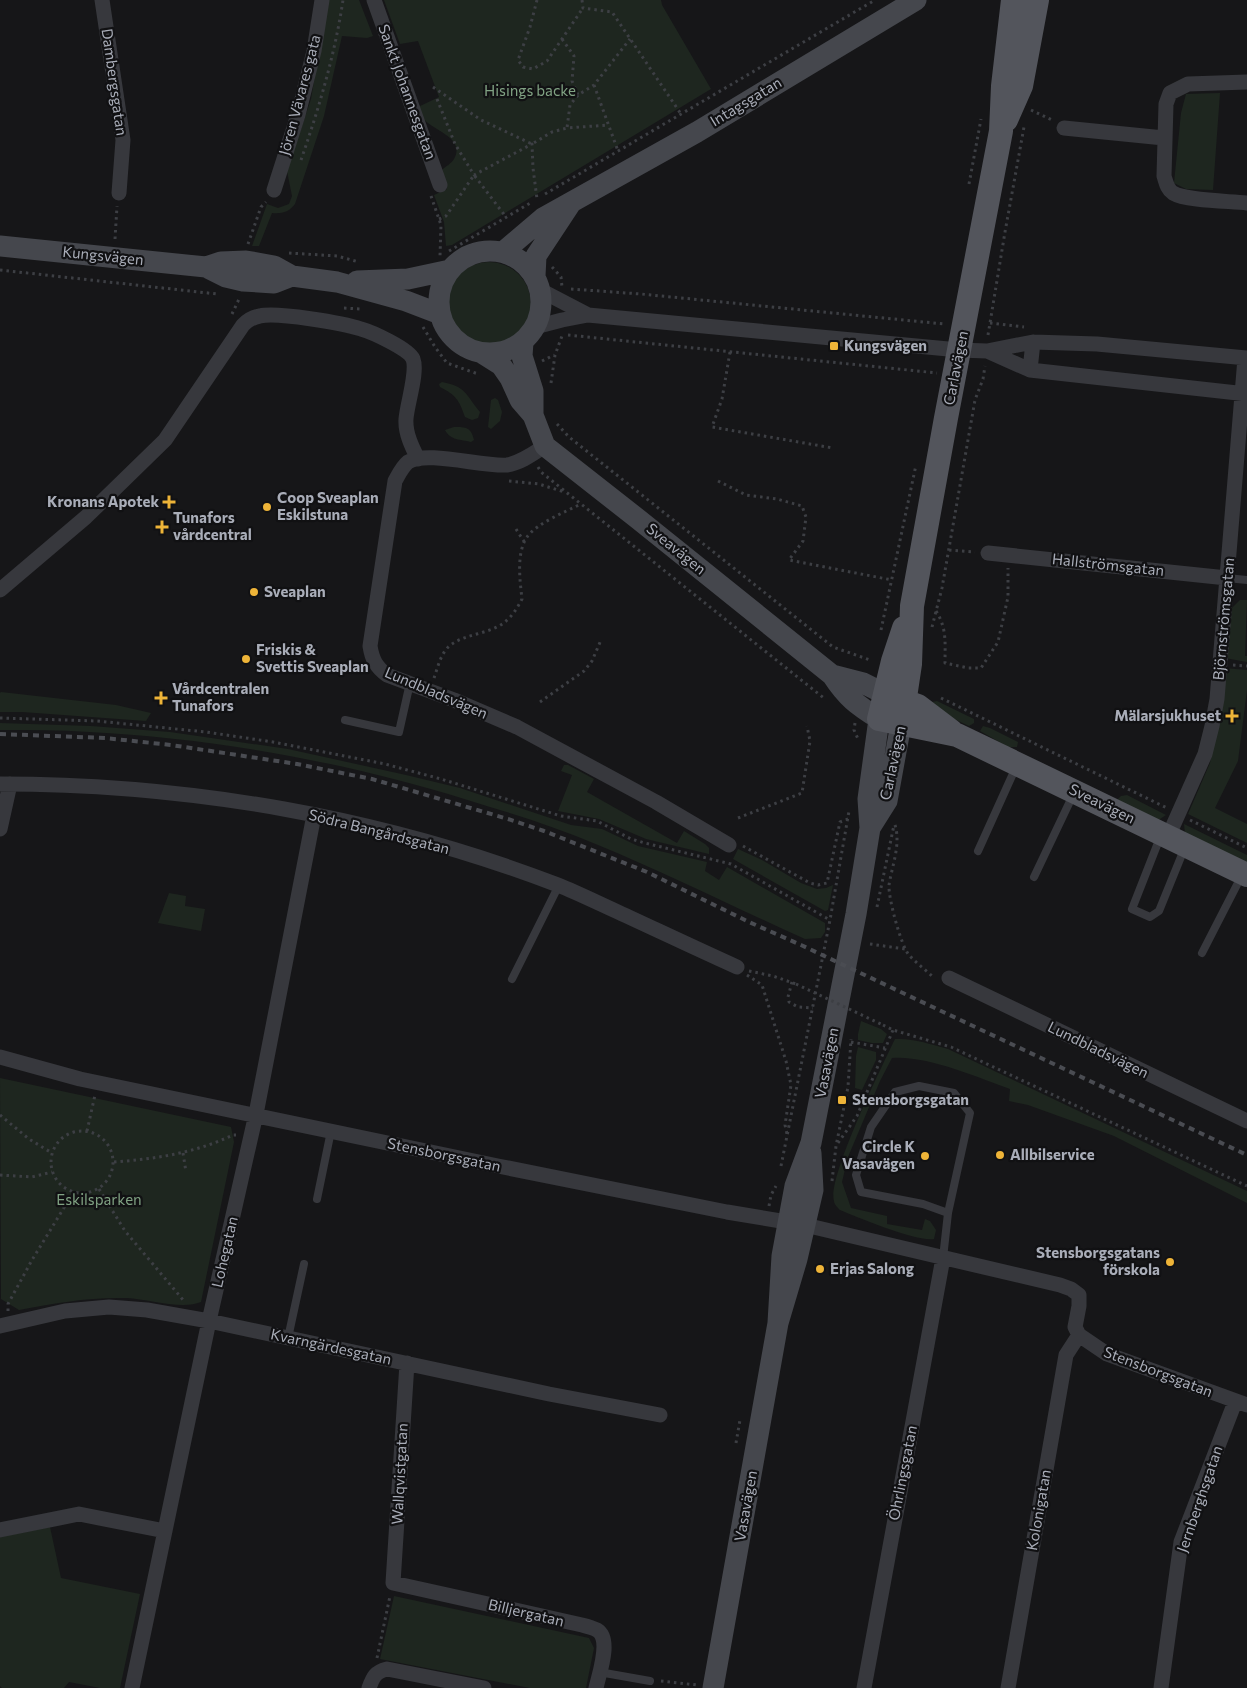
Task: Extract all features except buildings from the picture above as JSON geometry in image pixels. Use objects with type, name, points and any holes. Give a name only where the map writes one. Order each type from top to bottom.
[{"type":"main road","name":"Carlavägen","points":[[891,722],[895,697],[910,664],[912,606],[1001,131],[1003,86],[1013,0]]},
{"type":"main road","name":"Carlavägen","points":[[1001,131],[1021,86],[1037,0]]},
{"type":"main road","name":"Sveavägen","points":[[895,697],[922,708],[957,735],[1245,874]]},
{"type":"main road","name":"Sveavägen","points":[[891,722],[957,735]]},
{"type":"street","name":"Dambergsgatan","points":[[102,0],[123,140],[118,193]]},
{"type":"street","name":"Jören Vävares gata","points":[[274,190],[298,115],[314,51],[322,0]]},
{"type":"street","name":"Sankt Johannesgatan","points":[[374,0],[440,185]]},
{"type":"street","name":"Intagsgatan","points":[[503,252],[543,218],[697,132],[916,0]]},
{"type":"street","points":[[1247,82],[1188,84],[1170,93],[1166,104],[1164,138],[1164,176],[1166,185],[1172,192],[1184,197],[1247,203]]},
{"type":"street","points":[[1064,128],[1164,138]]},
{"type":"street","name":"Intagsgatan","points":[[542,277],[536,256],[573,201]]},
{"type":"street","name":"Kungsvägen","points":[[0,246],[206,267],[222,262],[240,283],[274,266],[292,276],[337,282],[406,301],[440,314]]},
{"type":"street","points":[[588,315],[525,264],[503,252],[475,253],[460,260],[443,261],[442,283],[439,293],[440,314],[447,330],[460,344],[470,350],[482,353],[498,354],[506,351],[529,335],[562,320],[588,315],[959,350],[987,351],[1033,342],[1097,344],[1246,358],[1245,394],[1030,370],[987,351]]},
{"type":"street","name":"Kungsvägen","points":[[337,282],[408,280],[443,261]]},
{"type":"street","points":[[533,415],[533,391],[522,356],[529,335],[541,311],[542,277]]},
{"type":"street","points":[[0,590],[86,517],[165,440],[243,325],[254,317],[263,315],[280,316],[350,326],[369,331],[405,350],[412,357],[414,369],[406,431],[418,459],[424,457],[509,465],[526,458],[545,446],[533,415],[520,400],[510,378],[501,365],[482,353]]},
{"type":"street","points":[[1030,370],[1033,342]]},
{"type":"street","name":"Björnströmsgatan","points":[[1172,838],[1179,814],[1205,754],[1217,699],[1245,394]]},
{"type":"street","name":"Sveavägen","points":[[545,446],[832,675],[843,693],[858,707],[891,722]]},
{"type":"street","name":"Lundbladsvägen","points":[[418,459],[410,461],[401,469],[395,481],[370,646],[372,658],[378,669],[387,675],[454,700],[517,727],[656,802],[728,845]]},
{"type":"street","name":"Hallströmsgatan","points":[[988,553],[1227,578]]},
{"type":"street","name":"Sveavägen","points":[[832,675],[862,682],[895,697]]},
{"type":"street","name":"Carlavägen","points":[[842,983],[870,828],[868,799],[891,722]]},
{"type":"street","points":[[0,830],[5,784]]},
{"type":"street","name":"Södra Bangårdsgatan","points":[[5,784],[135,790],[222,799],[314,815],[374,828],[467,854],[559,886],[737,967]]},
{"type":"street","name":"Lohegatan","points":[[132,1688],[256,1114],[314,815]]},
{"type":"street","name":"Lundbladsvägen","points":[[949,978],[1247,1121]]},
{"type":"street","name":"Vasavägen","points":[[706,1687],[778,1324],[782,1256],[797,1223],[795,1186],[811,1143],[842,983]]},
{"type":"street","name":"Stensborgsgatan","points":[[0,1058],[98,1082],[498,1166],[727,1212],[797,1223],[1071,1289],[1078,1295],[1079,1306],[1075,1327],[1079,1335],[1107,1354],[1241,1404]]},
{"type":"street","name":"Öhrlingsgatan","points":[[864,1688],[943,1258]]},
{"type":"street","name":"Kvarngärdesgatan","points":[[4,1325],[65,1311],[109,1307],[147,1310],[210,1321],[549,1394],[660,1415]]},
{"type":"street","name":"Kolonigatan","points":[[1008,1688],[1066,1355],[1079,1335]]},
{"type":"street","name":"Wallqvistgatan","points":[[394,1583],[407,1364]]},
{"type":"street","name":"Jernberghsgatan","points":[[1161,1688],[1181,1542],[1241,1404]]},
{"type":"street","points":[[0,1530],[79,1514],[165,1531]]},
{"type":"street","name":"Billjergatan","points":[[394,1583],[582,1625],[598,1631],[604,1638],[605,1646],[596,1688]]},
{"type":"street","points":[[374,1678],[387,1669],[484,1688]]},
{"type":"lane","points":[[1227,578],[1247,580]]},
{"type":"lane","points":[[345,720],[399,732],[410,683]]},
{"type":"lane","points":[[978,851],[1017,763]]},
{"type":"lane","points":[[1034,877],[1075,791]]},
{"type":"lane","points":[[1172,838],[1159,911],[1150,917],[1132,909],[1172,838]]},
{"type":"lane","points":[[1202,953],[1245,874]]},
{"type":"lane","points":[[512,979],[559,886]]},
{"type":"lane","points":[[943,1258],[948,1213],[970,1113],[954,1093],[919,1086],[895,1092],[868,1136],[856,1175],[861,1192],[923,1204],[948,1213]]},
{"type":"lane","points":[[317,1199],[331,1131]]},
{"type":"lane","points":[[288,1338],[304,1264]]},
{"type":"lane","points":[[600,1672],[650,1681]]},
{"type":"path","points":[[537,0],[518,60],[523,67],[533,69],[547,61],[583,8],[582,0]]},
{"type":"path","points":[[440,185],[430,194],[440,225],[443,261],[537,198],[875,0]]},
{"type":"path","points":[[583,8],[612,12],[681,114]]},
{"type":"path","points":[[562,38],[574,56],[572,82],[578,95]]},
{"type":"path","points":[[567,128],[570,105],[578,95],[594,85],[630,39]]},
{"type":"path","points":[[594,85],[618,150]]},
{"type":"path","points":[[433,87],[481,120],[532,144]]},
{"type":"path","points":[[437,98],[455,144],[474,175],[506,218]]},
{"type":"path","points":[[1028,109],[1064,128]]},
{"type":"path","points":[[968,190],[982,114]]},
{"type":"path","points":[[930,635],[948,550],[975,400],[980,386],[987,351],[1005,232],[1026,118]]},
{"type":"path","points":[[439,220],[446,216],[474,175],[552,132],[567,128],[608,125]]},
{"type":"path","points":[[532,144],[537,198]]},
{"type":"path","points":[[230,318],[240,283],[246,250],[261,207],[274,190]]},
{"type":"path","points":[[115,239],[118,193]]},
{"type":"path","points":[[0,270],[221,294]]},
{"type":"path","points":[[542,277],[559,272],[563,282],[562,288],[944,324]]},
{"type":"path","points":[[336,308],[365,309]]},
{"type":"path","points":[[942,331],[946,314]]},
{"type":"path","points":[[550,387],[553,362],[562,334],[934,372],[932,381]]},
{"type":"path","points":[[730,352],[722,399],[712,427],[833,448]]},
{"type":"path","points":[[555,422],[569,437],[834,647],[870,660]]},
{"type":"path","points":[[880,636],[917,457]]},
{"type":"path","points":[[500,480],[539,484],[567,493]]},
{"type":"path","points":[[718,481],[746,496],[777,499],[802,506],[806,517],[804,541],[789,560],[892,580]]},
{"type":"path","points":[[432,686],[442,655],[451,644],[494,628],[505,622],[514,612],[522,599],[520,585],[521,556],[527,538],[538,528],[581,504]]},
{"type":"path","points":[[516,529],[525,543]]},
{"type":"path","points":[[948,550],[988,553]]},
{"type":"path","points":[[936,610],[946,634],[945,662],[968,668],[981,668],[998,642],[1008,597],[1008,555]]},
{"type":"path","points":[[540,702],[584,671],[592,661],[601,640]]},
{"type":"path","points":[[938,696],[1247,848]]},
{"type":"path","points":[[0,718],[97,721],[197,731],[282,744],[385,764],[570,818],[597,821],[626,836],[645,843],[731,864],[830,920]]},
{"type":"path","points":[[738,818],[802,793],[810,741],[807,726]]},
{"type":"path","points":[[780,1174],[850,809]]},
{"type":"path","points":[[728,845],[735,843],[759,854],[810,883],[818,885],[827,883],[840,822],[848,818]]},
{"type":"path","points":[[894,823],[897,830],[896,848],[889,894],[902,944],[908,954],[935,978],[941,980],[949,978]]},
{"type":"path","points":[[870,944],[905,949]]},
{"type":"path","points":[[737,967],[794,983],[893,1030],[952,1047],[1247,1186]]},
{"type":"path","points":[[737,967],[762,986],[783,1053],[791,1086],[785,1125],[787,1136]]},
{"type":"path","points":[[794,983],[788,997],[789,1002],[798,1007],[813,1008]]},
{"type":"path","points":[[836,1146],[857,1116],[893,1030]]},
{"type":"path","points":[[851,1042],[885,1048]]},
{"type":"path","points":[[832,1184],[836,1146],[848,1087],[851,1047]]},
{"type":"path","points":[[87,1131],[98,1082]]},
{"type":"path","points":[[0,1115],[28,1139],[52,1152]]},
{"type":"path","points":[[87,1131],[98,1135],[106,1142],[112,1151],[114,1162],[110,1178],[99,1189],[86,1194],[73,1192],[62,1187],[52,1172],[51,1165],[52,1152],[65,1135],[87,1131]]},
{"type":"path","points":[[114,1162],[183,1153],[233,1135],[250,1140]]},
{"type":"path","points":[[183,1153],[186,1172]]},
{"type":"path","points":[[0,1175],[32,1178],[52,1172]]},
{"type":"path","points":[[99,1189],[125,1231],[187,1304],[189,1317]]},
{"type":"path","points":[[4,1325],[8,1304],[73,1192]]},
{"type":"path","points":[[770,1202],[771,1195]]},
{"type":"path","points":[[374,1678],[394,1583]]},
{"type":"path","points":[[650,1681],[706,1687]]},
{"type":"green space","points":[[328,0],[359,0],[373,36],[367,38],[342,36],[324,116],[295,204],[285,212],[272,213],[259,246],[252,246],[267,204],[278,208],[289,204],[292,196],[287,171],[311,99]]},
{"type":"green space","name":"Hisings backe","points":[[384,0],[661,0],[662,5],[711,89],[452,245],[446,246],[444,222],[434,195],[447,189],[442,170],[454,159],[455,145],[446,135],[427,123],[420,114],[418,107],[439,97],[418,41],[400,44]]},
{"type":"green space","points":[[1220,93],[1213,190],[1186,189],[1174,183],[1181,113],[1186,94]]},
{"type":"green space","points":[[489,262],[505,265],[524,281],[528,288],[531,304],[528,320],[512,339],[505,343],[489,346],[473,343],[454,327],[450,320],[447,304],[450,288],[466,269],[473,265]]},
{"type":"green space","points":[[442,382],[456,386],[465,392],[480,412],[478,418],[472,420],[465,417],[456,399],[440,387],[439,384]]},
{"type":"green space","points":[[495,398],[498,400],[502,412],[500,421],[491,429],[488,427],[491,400]]},
{"type":"green space","points":[[454,427],[470,430],[474,440],[471,442],[456,439],[447,434],[445,430]]},
{"type":"green space","points":[[1240,600],[1247,600],[1245,656],[1247,656],[1247,662],[1225,658],[1232,608]]},
{"type":"green space","points":[[1224,668],[1247,670],[1247,690],[1238,761],[1215,808],[1247,824],[1247,843],[1188,814],[1210,763]]},
{"type":"green space","points":[[1,692],[116,705],[151,713],[146,721],[0,712]]},
{"type":"green space","points":[[937,701],[974,719],[974,723],[969,726],[950,717],[932,702]]},
{"type":"green space","points":[[0,723],[91,726],[170,732],[288,749],[460,788],[571,825],[602,829],[638,846],[707,862],[705,871],[719,880],[727,867],[825,923],[825,932],[821,938],[805,939],[572,834],[504,811],[392,779],[292,756],[242,748],[140,736],[67,731],[0,730]]},
{"type":"green space","points":[[983,726],[1018,742],[1017,747],[1008,747],[980,731]]},
{"type":"green space","points":[[564,765],[568,765],[594,779],[587,792],[677,843],[684,831],[705,844],[709,848],[709,854],[646,839],[599,819],[558,811],[572,775],[561,771]]},
{"type":"green space","points":[[1127,795],[1166,815],[1160,819],[1153,819],[1117,800],[1121,796]]},
{"type":"green space","points":[[1184,824],[1247,855],[1247,864],[1185,833]]},
{"type":"green space","points":[[738,849],[762,860],[801,883],[817,889],[833,885],[828,910],[825,911],[733,859]]},
{"type":"green space","points":[[169,893],[186,896],[185,906],[205,909],[201,931],[158,923]]},
{"type":"green space","points":[[861,1021],[881,1029],[887,1034],[883,1043],[858,1040]]},
{"type":"green space","points":[[895,1039],[915,1040],[948,1049],[1247,1191],[1247,1203],[1114,1136],[1028,1105],[1009,1101],[1010,1089],[936,1063],[892,1058],[880,1081],[848,1157],[842,1182],[851,1208],[887,1216],[887,1224],[922,1230],[925,1219],[930,1221],[936,1230],[934,1239],[915,1237],[902,1233],[840,1210],[834,1201],[834,1189],[839,1170],[857,1122]]},
{"type":"green space","points":[[858,1047],[876,1052],[876,1060],[862,1090],[855,1088]]},
{"type":"green space","name":"Eskilsparken","points":[[0,1078],[231,1127],[234,1142],[201,1302],[184,1305],[127,1298],[99,1298],[19,1310],[1,1299]]},
{"type":"green space","points":[[50,1527],[61,1578],[140,1594],[120,1688],[100,1688],[69,1682],[64,1688],[2,1688],[0,1686],[0,1537]]},
{"type":"green space","points":[[394,1596],[589,1638],[594,1648],[586,1688],[530,1688],[380,1659]]},
{"type":"railway","points":[[0,734],[105,738],[171,745],[297,764],[372,779],[544,831],[647,872],[749,922],[1247,1155]]},
{"type":"place","name":"Kungsvägen","points":[[834,346]]},
{"type":"place","name":"Kronans Apotek","points":[[169,502]]},
{"type":"place","name":"Coop Sveaplan Eskilstuna","points":[[267,507]]},
{"type":"place","name":"Tunafors vårdcentral","points":[[162,527]]},
{"type":"place","name":"Sveaplan","points":[[254,592]]},
{"type":"place","name":"Friskis & Svettis Sveaplan","points":[[246,659]]},
{"type":"place","name":"Vårdcentralen Tunafors","points":[[161,698]]},
{"type":"place","name":"Mälarsjukhuset","points":[[1232,716]]},
{"type":"place","name":"Stensborgsgatan","points":[[842,1100]]},
{"type":"place","name":"Allbilservice","points":[[1000,1155]]},
{"type":"place","name":"Circle K Vasavägen","points":[[925,1156]]},
{"type":"place","name":"Stensborgsgatans förskola","points":[[1170,1262]]},
{"type":"place","name":"Erjas Salong","points":[[820,1269]]}]
